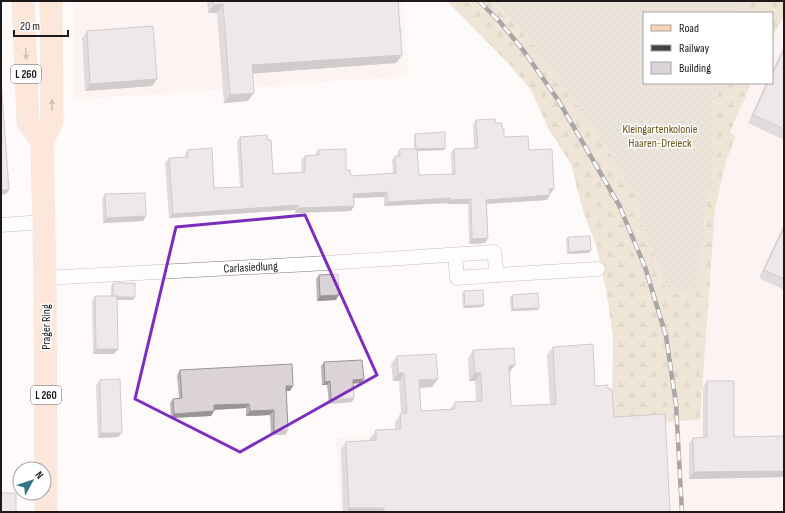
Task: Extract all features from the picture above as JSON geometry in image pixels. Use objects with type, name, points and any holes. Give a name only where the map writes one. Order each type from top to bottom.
[{"type":"main road","name":"L 260","points":[[23,1],[28,122],[42,142]]},
{"type":"main road","name":"Prager Ring","points":[[46,512],[45,278],[42,142],[52,121],[51,1]]},
{"type":"street","points":[[1,225],[43,222]]},
{"type":"street","name":"Carlasiedlung","points":[[45,278],[494,252],[497,275]]},
{"type":"street","points":[[455,255],[457,278],[598,269]]},
{"type":"highlighted area","points":[[305,215],[377,375],[240,452],[135,399],[176,227]]},
{"type":"shaded area","points":[[73,1],[403,1],[409,76],[73,100]]},
{"type":"shaded area","points":[[784,16],[784,512],[341,512],[336,438],[700,420],[715,209],[726,161],[736,136],[729,133],[751,84],[773,84],[773,36]]},
{"type":"green space","points":[[447,1],[494,1],[532,44],[590,123],[636,197],[640,218],[668,293],[698,291],[706,209],[715,161],[712,115],[718,84],[751,84],[730,132],[736,136],[726,161],[715,209],[700,420],[612,425],[613,337],[606,289],[596,245],[583,211],[571,164],[548,128],[531,90],[508,63]]},
{"type":"green space","name":"Kleingartenkolonie Haaren-Dreieck","points":[[494,1],[745,1],[736,12],[643,12],[643,84],[718,84],[712,115],[715,161],[706,209],[698,291],[668,293],[640,218],[636,197],[590,123],[532,44]]},
{"type":"green space","points":[[745,1],[784,1],[784,16],[773,36],[773,12],[736,12]]},
{"type":"building","points":[[213,1],[398,1],[402,55],[252,65],[254,93],[230,95],[223,4],[214,5]]},
{"type":"building","points":[[153,26],[157,79],[90,84],[87,31]]},
{"type":"building","points":[[784,50],[784,129],[753,115],[768,84],[773,84],[773,73]]},
{"type":"building","points":[[1,80],[9,190],[1,190]]},
{"type":"building","points":[[495,119],[495,123],[502,123],[504,137],[528,136],[529,150],[552,149],[554,189],[549,189],[550,195],[486,200],[488,238],[472,239],[471,199],[450,200],[450,198],[388,202],[387,192],[353,194],[354,206],[298,208],[298,205],[173,214],[169,158],[188,157],[188,150],[212,148],[214,188],[243,187],[240,137],[267,135],[268,140],[271,140],[273,174],[305,172],[305,156],[319,155],[318,150],[346,149],[346,170],[350,170],[351,176],[396,173],[395,156],[400,156],[400,149],[417,149],[419,175],[455,174],[454,149],[478,148],[476,120]]},
{"type":"building","points":[[445,132],[445,148],[416,149],[415,134]]},
{"type":"building","points":[[145,193],[146,216],[106,218],[105,194]]},
{"type":"building","points":[[784,228],[784,279],[764,270]]},
{"type":"building","points":[[590,236],[591,250],[569,252],[568,237]]},
{"type":"building","points":[[338,274],[339,295],[320,296],[319,275]]},
{"type":"building","points":[[113,283],[135,283],[135,297],[113,296]]},
{"type":"building","points":[[483,290],[484,305],[465,306],[464,291]]},
{"type":"building","points":[[538,293],[539,308],[513,309],[512,295]]},
{"type":"building","points":[[95,296],[117,296],[118,349],[96,349]]},
{"type":"building","points":[[593,344],[595,386],[608,385],[608,389],[612,389],[614,417],[665,414],[670,512],[384,512],[384,508],[349,508],[346,442],[376,440],[376,430],[401,429],[400,414],[407,413],[404,373],[398,373],[397,356],[436,354],[438,379],[419,380],[421,411],[455,409],[455,402],[482,401],[481,373],[475,373],[473,350],[514,348],[515,365],[509,366],[511,406],[556,404],[553,347]]},
{"type":"building","points":[[362,360],[364,379],[353,380],[354,398],[331,400],[330,381],[325,382],[324,362]]},
{"type":"building","points":[[292,364],[293,386],[286,386],[288,430],[274,431],[274,410],[250,411],[249,404],[214,405],[214,411],[174,414],[173,399],[182,398],[180,370]]},
{"type":"building","points":[[120,379],[122,433],[101,433],[100,380]]},
{"type":"building","points":[[707,381],[734,381],[734,437],[784,436],[784,471],[694,472],[693,438],[707,437]]},
{"type":"building","points":[[2,493],[12,493],[12,501],[16,501],[16,512],[1,512]]},
{"type":"railway","points":[[479,1],[500,22],[523,50],[558,100],[619,205],[645,267],[666,336],[676,404],[682,512]]}]
